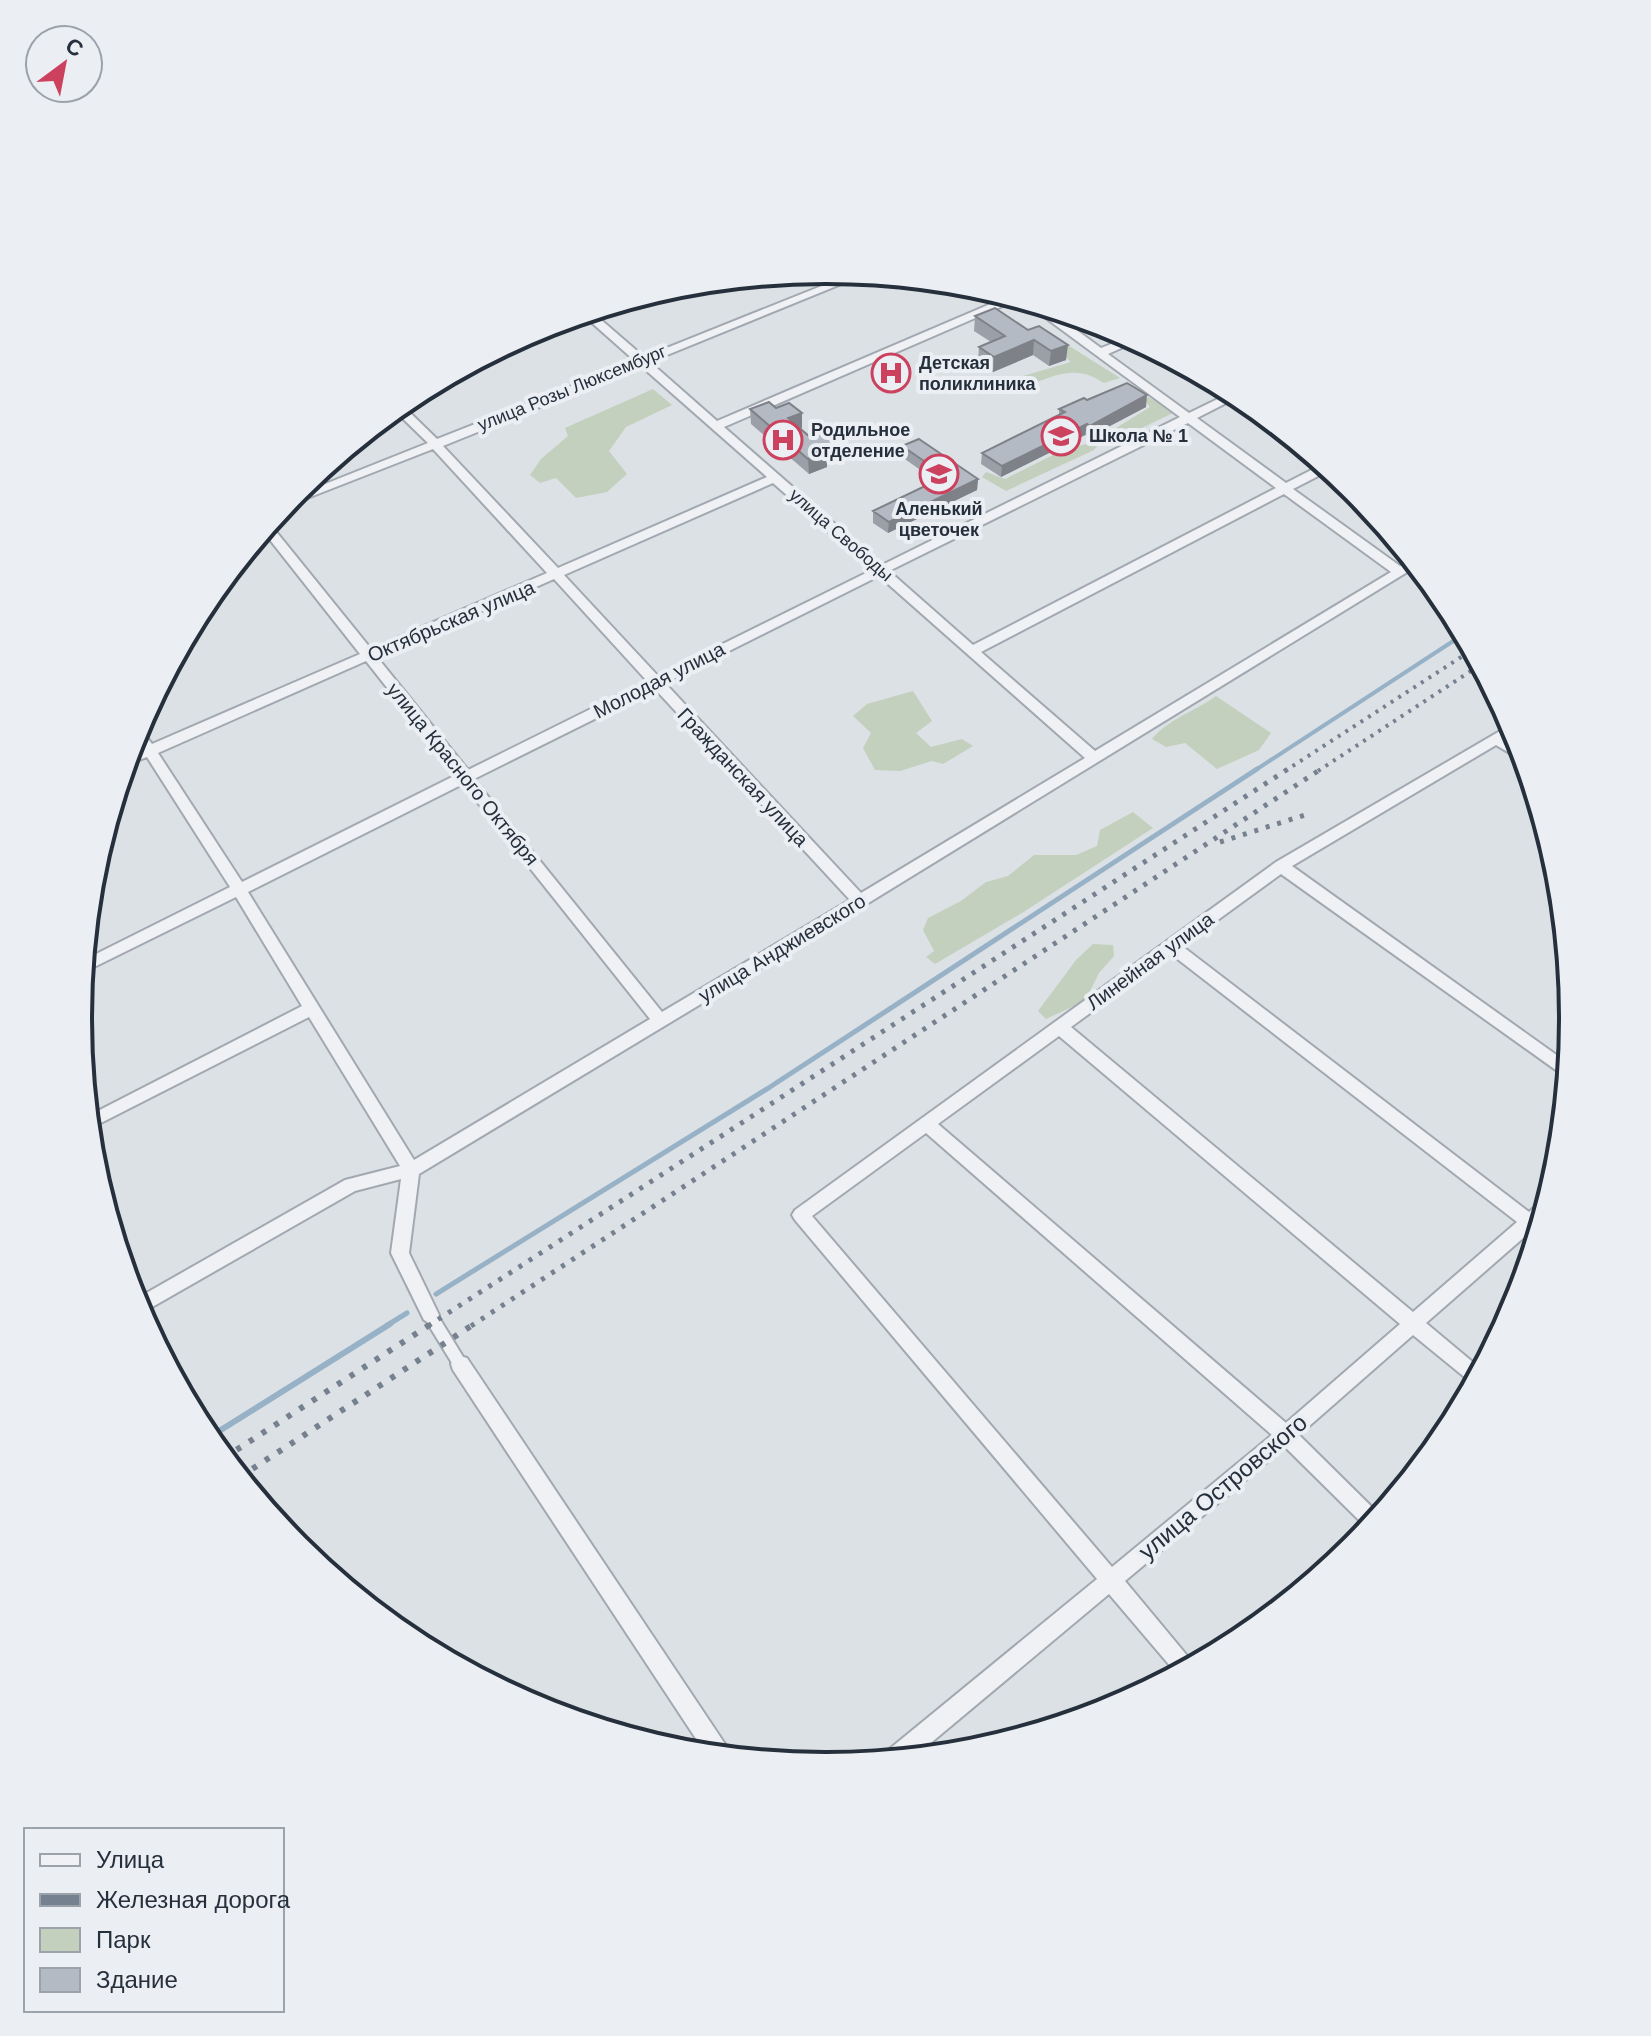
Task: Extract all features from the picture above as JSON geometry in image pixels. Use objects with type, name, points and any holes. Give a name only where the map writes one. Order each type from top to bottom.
[{"type":"street","name":"улица Розы Люксембург","points":[[314,493],[834,284]]},
{"type":"street","points":[[716,426],[997,305]]},
{"type":"street","name":"улица Свободы","points":[[596,321],[1094,758]]},
{"type":"street","points":[[1058,322],[1399,572]]},
{"type":"street","points":[[1100,353],[1118,345]]},
{"type":"street","name":"Молодая улица","points":[[95,961],[1221,401]]},
{"type":"street","name":"Гражданская улица","points":[[407,416],[860,901]]},
{"type":"street","points":[[972,651],[1315,473]]},
{"type":"street","name":"Октябрьская улица","points":[[141,754],[775,478]]},
{"type":"street","name":"улица Красного Октября","points":[[273,536],[660,1021]]},
{"type":"street","name":"улица Анджиевского","points":[[149,1300],[351,1185],[411,1170],[1405,568]]},
{"type":"street","name":"Линейная улица","points":[[1111,1580],[801,1215],[1281,866],[1502,736]]},
{"type":"street","points":[[1497,739],[1506,744]]},
{"type":"street","points":[[145,745],[240,891],[411,1170],[400,1253],[430,1315],[710,1742]]},
{"type":"street","points":[[1281,866],[1557,1064]]},
{"type":"street","points":[[1171,946],[1530,1223]]},
{"type":"street","points":[[99,1118],[313,1008]]},
{"type":"street","points":[[1060,1027],[1469,1370]]},
{"type":"street","points":[[926,1124],[1286,1435],[1366,1514]]},
{"type":"street","name":"улица Островского","points":[[911,1746],[1527,1232]]},
{"type":"street","points":[[1111,1580],[1179,1660]]},
{"type":"green space","points":[[1063,342],[1120,378],[1104,383],[1082,374],[1062,374],[1018,389],[1016,378],[1071,362],[1055,348]]},
{"type":"green space","points":[[653,389],[672,405],[626,427],[609,451],[627,474],[607,492],[576,498],[556,478],[540,483],[530,475],[541,459],[568,436],[565,428]]},
{"type":"green space","points":[[1148,397],[1175,412],[1119,439],[1108,433],[1150,407],[1144,400]]},
{"type":"green space","points":[[1099,444],[1094,450],[1006,491],[982,477],[986,472],[1005,479],[1065,449]]},
{"type":"green space","points":[[913,691],[932,721],[916,733],[931,747],[962,739],[973,746],[943,764],[932,761],[900,771],[875,770],[863,748],[871,733],[853,716],[867,704]]},
{"type":"green space","points":[[1216,696],[1271,733],[1259,750],[1217,769],[1185,743],[1166,747],[1152,739],[1173,721]]},
{"type":"green space","points":[[1133,812],[1153,828],[1022,913],[935,964],[926,957],[934,951],[923,930],[928,918],[961,901],[986,882],[1008,876],[1034,855],[1076,855],[1097,846],[1100,830]]},
{"type":"green space","points":[[1093,944],[1113,945],[1114,956],[1099,973],[1085,1001],[1046,1019],[1038,1011],[1076,960]]},
{"type":"building","points":[[995,308],[1028,330],[1039,326],[1068,345],[1051,351],[1034,340],[994,357],[979,347],[1005,336],[975,316]]},
{"type":"building","points":[[1127,383],[1147,395],[1090,426],[1087,424],[1002,466],[982,453],[1065,412],[1059,409]]},
{"type":"building","points":[[769,402],[776,408],[789,403],[802,413],[788,418],[810,437],[824,432],[836,442],[822,448],[827,452],[808,459],[750,409]]},
{"type":"building","points":[[919,439],[978,479],[889,522],[873,511],[946,476],[902,446]]},
{"type":"waterway","points":[[1254,771],[1454,640]]},
{"type":"waterway","points":[[436,1294],[770,1087],[1257,769]]},
{"type":"waterway","points":[[386,1326],[407,1313]]},
{"type":"waterway","points":[[219,1431],[390,1324]]},
{"type":"railway","points":[[1285,771],[1463,656]]},
{"type":"railway","points":[[1318,771],[1471,671]]},
{"type":"railway","points":[[428,1326],[1288,769]]},
{"type":"railway","points":[[471,1326],[1321,769]]},
{"type":"railway","points":[[1220,842],[1308,814]]},
{"type":"railway","points":[[234,1451],[431,1324]]},
{"type":"railway","points":[[249,1471],[474,1324]]},
{"type":"place","name":"Детская поликлиника","points":[[891,373]]},
{"type":"place","name":"Школа № 1","points":[[1061,436]]},
{"type":"place","name":"Родильное отделение","points":[[783,440]]},
{"type":"place","name":"Аленький цветочек","points":[[939,474]]}]
